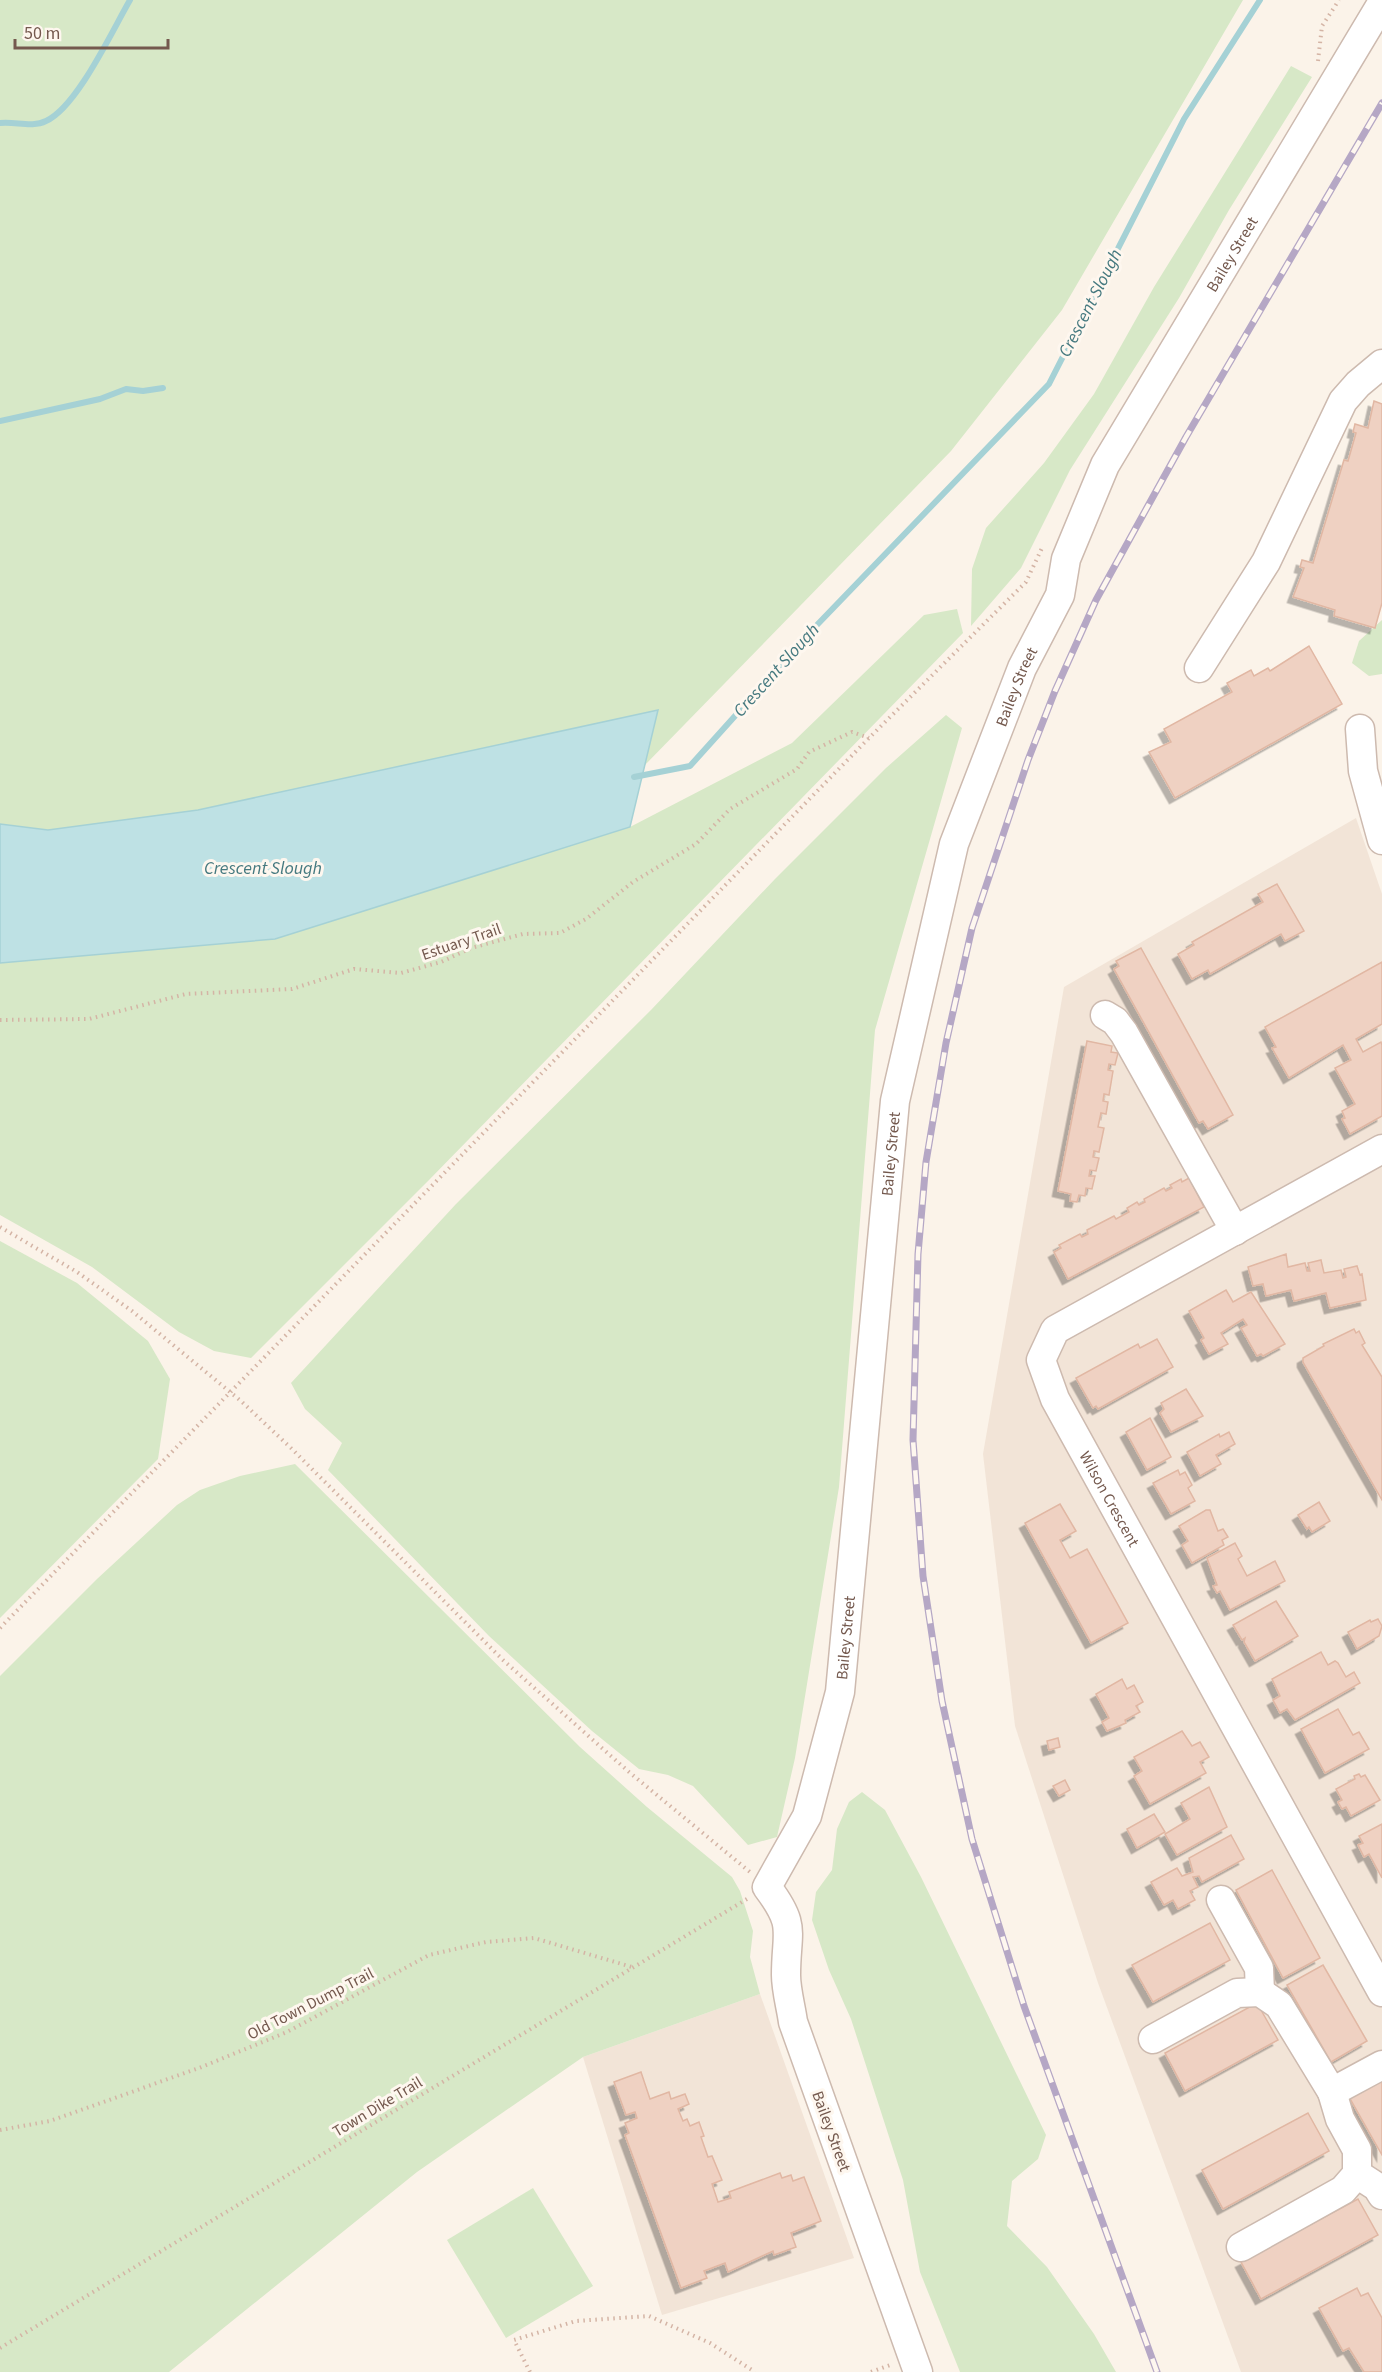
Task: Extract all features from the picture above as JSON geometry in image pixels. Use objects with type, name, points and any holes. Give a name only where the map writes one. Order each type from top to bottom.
[{"type":"street","name":"Bailey Street","points":[[918,2372],[793,2022],[786,1977],[789,1929],[784,1909],[767,1887],[807,1816],[840,1692],[895,1101],[954,844],[1022,668],[1060,595],[1066,559],[1105,465],[1382,3]]},
{"type":"street","points":[[1199,668],[1266,562],[1343,401],[1358,384],[1382,364]]},
{"type":"street","points":[[1360,729],[1363,771],[1382,840]]},
{"type":"street","points":[[1105,1015],[1115,1021],[1124,1033],[1235,1231]]},
{"type":"street","name":"Wilson Crescent","points":[[1382,1149],[1055,1330],[1041,1360],[1055,1399],[1382,1992]]},
{"type":"street","points":[[1221,1900],[1259,1968],[1260,1992]]},
{"type":"street","points":[[1153,2039],[1237,1994],[1260,1992],[1279,2005],[1332,2092],[1340,2119],[1357,2150],[1357,2174],[1343,2190],[1241,2247]]},
{"type":"street","points":[[1332,2092],[1382,2065]]},
{"type":"street","points":[[1357,2174],[1377,2187],[1382,2195]]},
{"type":"path","points":[[1317,67],[1322,26],[1339,0]]},
{"type":"path","points":[[0,1628],[869,738],[1026,582],[1046,540]]},
{"type":"path","name":"Estuary Trail","points":[[0,1020],[89,1019],[186,994],[292,988],[354,969],[401,973],[441,962],[471,948],[523,934],[560,933],[586,919],[633,882],[696,844],[730,809],[797,769],[808,752],[852,732],[869,738]]},
{"type":"path","points":[[0,1227],[77,1272],[132,1311],[230,1393],[292,1449],[503,1660],[629,1772],[767,1887]]},
{"type":"path","name":"Town Dike Trail","points":[[0,2348],[767,1887]]},
{"type":"path","name":"Old Town Dump Trail","points":[[0,2130],[50,2121],[199,2068],[287,2032],[429,1955],[486,1942],[534,1938],[633,1967]]},
{"type":"path","points":[[530,2372],[514,2340],[576,2321],[649,2316],[710,2343],[755,2372]]},
{"type":"shaded area","points":[[1356,818],[1382,894],[1382,2372],[1241,2372],[1098,1983],[1015,1726],[983,1454],[1064,987]]},
{"type":"shaded area","points":[[760,1994],[854,2258],[662,2315],[583,2057]]},
{"type":"green space","points":[[0,0],[1243,0],[1062,310],[951,451],[568,844],[630,827],[792,743],[924,615],[957,609],[963,633],[429,1180],[251,1358],[214,1351],[179,1332],[92,1267],[0,1215]]},
{"type":"green space","points":[[1291,66],[1312,77],[1229,210],[1179,298],[1070,470],[1021,568],[971,626],[972,569],[986,528],[1044,463],[1094,394],[1154,287]]},
{"type":"green space","points":[[1382,620],[1382,674],[1369,676],[1352,663],[1359,641]]},
{"type":"green space","points":[[946,715],[962,728],[875,1030],[839,1487],[795,1758],[777,1837],[748,1845],[693,1786],[668,1775],[639,1769],[592,1731],[489,1636],[328,1470],[342,1443],[305,1409],[291,1383],[456,1204],[651,1010],[775,879],[886,768]]},
{"type":"green space","points":[[0,1241],[77,1283],[148,1341],[170,1379],[158,1459],[0,1618]]},
{"type":"green space","points":[[295,1464],[580,1747],[647,1807],[732,1877],[740,1891],[753,1931],[750,1957],[760,1994],[583,2057],[417,2172],[169,2372],[0,2372],[0,1676],[97,1579],[177,1505],[200,1490],[240,1476]]},
{"type":"green space","points":[[862,1792],[885,1810],[921,1877],[1046,2135],[1038,2159],[1012,2181],[1007,2226],[1047,2267],[1094,2334],[1116,2372],[960,2372],[920,2272],[903,2180],[851,2019],[829,1970],[812,1920],[816,1892],[832,1870],[837,1829],[849,1802]]},
{"type":"green space","points":[[533,2188],[593,2286],[506,2338],[447,2240]]},
{"type":"water","name":"Crescent Slough","points":[[658,710],[630,827],[275,939],[0,963],[0,824],[48,830],[198,810]]},
{"type":"building","points":[[1374,401],[1382,404],[1382,603],[1375,628],[1334,616],[1335,610],[1293,597],[1304,568],[1300,567],[1302,560],[1313,563],[1344,460],[1348,461],[1356,433],[1353,432],[1355,424],[1368,428]]},
{"type":"building","points":[[1309,646],[1342,704],[1175,798],[1149,752],[1171,742],[1164,729],[1232,692],[1227,683],[1251,670],[1254,676],[1268,668],[1270,671]]},
{"type":"building","points":[[1277,884],[1304,931],[1285,941],[1281,934],[1210,974],[1208,970],[1192,979],[1178,954],[1194,945],[1192,942],[1263,902],[1258,894]]},
{"type":"building","points":[[1141,948],[1233,1115],[1208,1129],[1203,1121],[1199,1123],[1114,969],[1119,966],[1116,961]]},
{"type":"building","points":[[1382,962],[1382,1024],[1356,1039],[1363,1052],[1381,1042],[1382,1116],[1350,1134],[1342,1119],[1345,1118],[1342,1111],[1355,1104],[1335,1068],[1351,1060],[1343,1045],[1289,1078],[1272,1048],[1276,1047],[1265,1027]]},
{"type":"building","points":[[1087,1041],[1112,1046],[1111,1052],[1118,1053],[1115,1065],[1109,1064],[1108,1070],[1113,1071],[1109,1095],[1104,1094],[1103,1101],[1108,1102],[1106,1114],[1101,1113],[1098,1127],[1104,1128],[1099,1152],[1094,1151],[1093,1157],[1099,1158],[1096,1171],[1090,1170],[1089,1176],[1095,1176],[1092,1189],[1086,1188],[1085,1196],[1079,1195],[1077,1202],[1070,1201],[1071,1194],[1058,1191]]},
{"type":"building","points":[[1189,1178],[1204,1207],[1068,1279],[1054,1252],[1061,1248],[1059,1245],[1080,1234],[1082,1237],[1088,1234],[1087,1230],[1114,1216],[1116,1219],[1129,1212],[1127,1208],[1137,1202],[1139,1205],[1145,1202],[1144,1199],[1164,1188],[1166,1191],[1172,1188],[1170,1185],[1181,1179],[1182,1182]]},
{"type":"building","points":[[1286,1254],[1288,1267],[1305,1263],[1307,1271],[1310,1271],[1308,1263],[1321,1260],[1324,1273],[1341,1270],[1343,1278],[1346,1277],[1344,1269],[1357,1266],[1360,1275],[1362,1274],[1366,1300],[1330,1308],[1326,1293],[1294,1301],[1291,1290],[1266,1296],[1263,1284],[1253,1286],[1248,1267]]},
{"type":"building","points":[[1226,1290],[1233,1302],[1251,1292],[1285,1344],[1263,1356],[1261,1354],[1257,1356],[1241,1328],[1247,1325],[1243,1319],[1221,1333],[1228,1344],[1209,1354],[1201,1340],[1204,1338],[1189,1311]]},
{"type":"building","points":[[1354,1329],[1356,1333],[1359,1331],[1365,1343],[1362,1345],[1382,1377],[1382,1500],[1303,1362],[1303,1358],[1324,1346],[1323,1344]]},
{"type":"building","points":[[1157,1339],[1173,1367],[1098,1409],[1096,1406],[1093,1408],[1076,1378],[1138,1344],[1140,1348]]},
{"type":"building","points":[[1186,1389],[1203,1416],[1171,1432],[1160,1413],[1164,1409],[1161,1403]]},
{"type":"building","points":[[1150,1418],[1171,1457],[1147,1470],[1126,1432]]},
{"type":"building","points":[[1229,1432],[1235,1444],[1216,1455],[1221,1464],[1200,1476],[1187,1452],[1219,1434],[1220,1437]]},
{"type":"building","points":[[1178,1470],[1180,1475],[1185,1472],[1192,1485],[1188,1488],[1195,1501],[1171,1514],[1153,1483]]},
{"type":"building","points":[[1319,1502],[1330,1521],[1312,1532],[1309,1527],[1307,1529],[1298,1515]]},
{"type":"building","points":[[1060,1504],[1076,1531],[1060,1540],[1070,1558],[1087,1549],[1128,1623],[1091,1643],[1025,1523]]},
{"type":"building","points":[[1206,1510],[1210,1510],[1218,1531],[1223,1529],[1228,1537],[1222,1540],[1224,1545],[1192,1563],[1182,1545],[1188,1541],[1179,1526]]},
{"type":"building","points":[[1235,1543],[1242,1556],[1238,1559],[1247,1576],[1275,1561],[1285,1581],[1230,1610],[1220,1591],[1217,1593],[1213,1586],[1217,1585],[1207,1558]]},
{"type":"building","points":[[1276,1601],[1298,1636],[1255,1661],[1244,1642],[1245,1638],[1242,1640],[1233,1625]]},
{"type":"building","points":[[1378,1619],[1382,1626],[1379,1636],[1357,1649],[1348,1632],[1370,1620],[1371,1622]]},
{"type":"building","points":[[1321,1652],[1328,1665],[1335,1661],[1346,1677],[1354,1672],[1360,1683],[1295,1720],[1287,1709],[1280,1713],[1273,1700],[1280,1696],[1272,1679]]},
{"type":"building","points":[[1122,1679],[1127,1689],[1134,1685],[1143,1702],[1136,1706],[1140,1712],[1125,1720],[1126,1723],[1107,1731],[1102,1722],[1109,1718],[1096,1694]]},
{"type":"building","points":[[1338,1709],[1353,1735],[1359,1732],[1369,1749],[1325,1773],[1301,1729]]},
{"type":"building","points":[[1182,1731],[1192,1746],[1200,1742],[1209,1757],[1200,1762],[1206,1773],[1150,1804],[1134,1776],[1142,1771],[1134,1757]]},
{"type":"building","points":[[1058,1738],[1060,1747],[1049,1750],[1047,1741]]},
{"type":"building","points":[[1359,1774],[1361,1777],[1365,1775],[1380,1800],[1351,1816],[1346,1807],[1342,1809],[1338,1802],[1342,1800],[1336,1789],[1355,1779],[1354,1776]]},
{"type":"building","points":[[1065,1780],[1070,1790],[1059,1796],[1053,1786]]},
{"type":"building","points":[[1209,1787],[1227,1827],[1177,1855],[1165,1834],[1190,1819],[1181,1803]]},
{"type":"building","points":[[1154,1814],[1165,1832],[1137,1848],[1127,1829]]},
{"type":"building","points":[[1382,1824],[1382,1878],[1369,1854],[1364,1857],[1358,1845],[1363,1843],[1359,1836]]},
{"type":"building","points":[[1231,1835],[1244,1859],[1202,1882],[1199,1876],[1193,1877],[1198,1887],[1190,1891],[1195,1900],[1178,1909],[1173,1900],[1164,1905],[1151,1882],[1177,1868],[1182,1876],[1193,1872],[1189,1858]]},
{"type":"building","points":[[1272,1870],[1320,1958],[1283,1978],[1236,1890]]},
{"type":"building","points":[[1210,1923],[1230,1960],[1153,2002],[1132,1965]]},
{"type":"building","points":[[1323,1965],[1367,2041],[1331,2062],[1287,1985]]},
{"type":"building","points":[[1257,2003],[1278,2040],[1185,2091],[1165,2053]]},
{"type":"building","points":[[641,2072],[650,2099],[669,2092],[671,2099],[685,2094],[689,2104],[678,2109],[683,2121],[687,2119],[690,2126],[699,2122],[708,2157],[712,2156],[722,2180],[712,2184],[718,2202],[731,2198],[729,2192],[780,2173],[782,2178],[791,2175],[793,2181],[804,2177],[821,2221],[791,2233],[796,2247],[774,2255],[773,2251],[728,2272],[725,2263],[704,2271],[707,2278],[681,2288],[625,2135],[629,2133],[625,2123],[637,2118],[635,2112],[626,2115],[614,2082]]},
{"type":"building","points":[[1382,2076],[1382,2155],[1348,2095]]},
{"type":"building","points":[[1308,2113],[1329,2151],[1223,2209],[1202,2170]]},
{"type":"building","points":[[1358,2199],[1378,2235],[1261,2299],[1241,2262]]},
{"type":"building","points":[[1357,2288],[1361,2296],[1368,2293],[1382,2318],[1382,2372],[1364,2372],[1349,2348],[1343,2351],[1319,2308]]},
{"type":"waterway","points":[[0,123],[41,123],[58,113],[70,101],[93,67],[130,0]]},
{"type":"waterway","name":"Crescent Slough","points":[[634,777],[690,766],[815,627],[1049,384],[1184,119],[1260,0]]},
{"type":"waterway","points":[[0,421],[100,399],[126,389],[143,391],[163,388]]},
{"type":"railway","points":[[1157,2372],[1024,2006],[972,1839],[942,1701],[923,1576],[913,1440],[918,1254],[926,1162],[946,1043],[972,928],[1028,760],[1055,691],[1096,600],[1186,437],[1382,103]]}]
